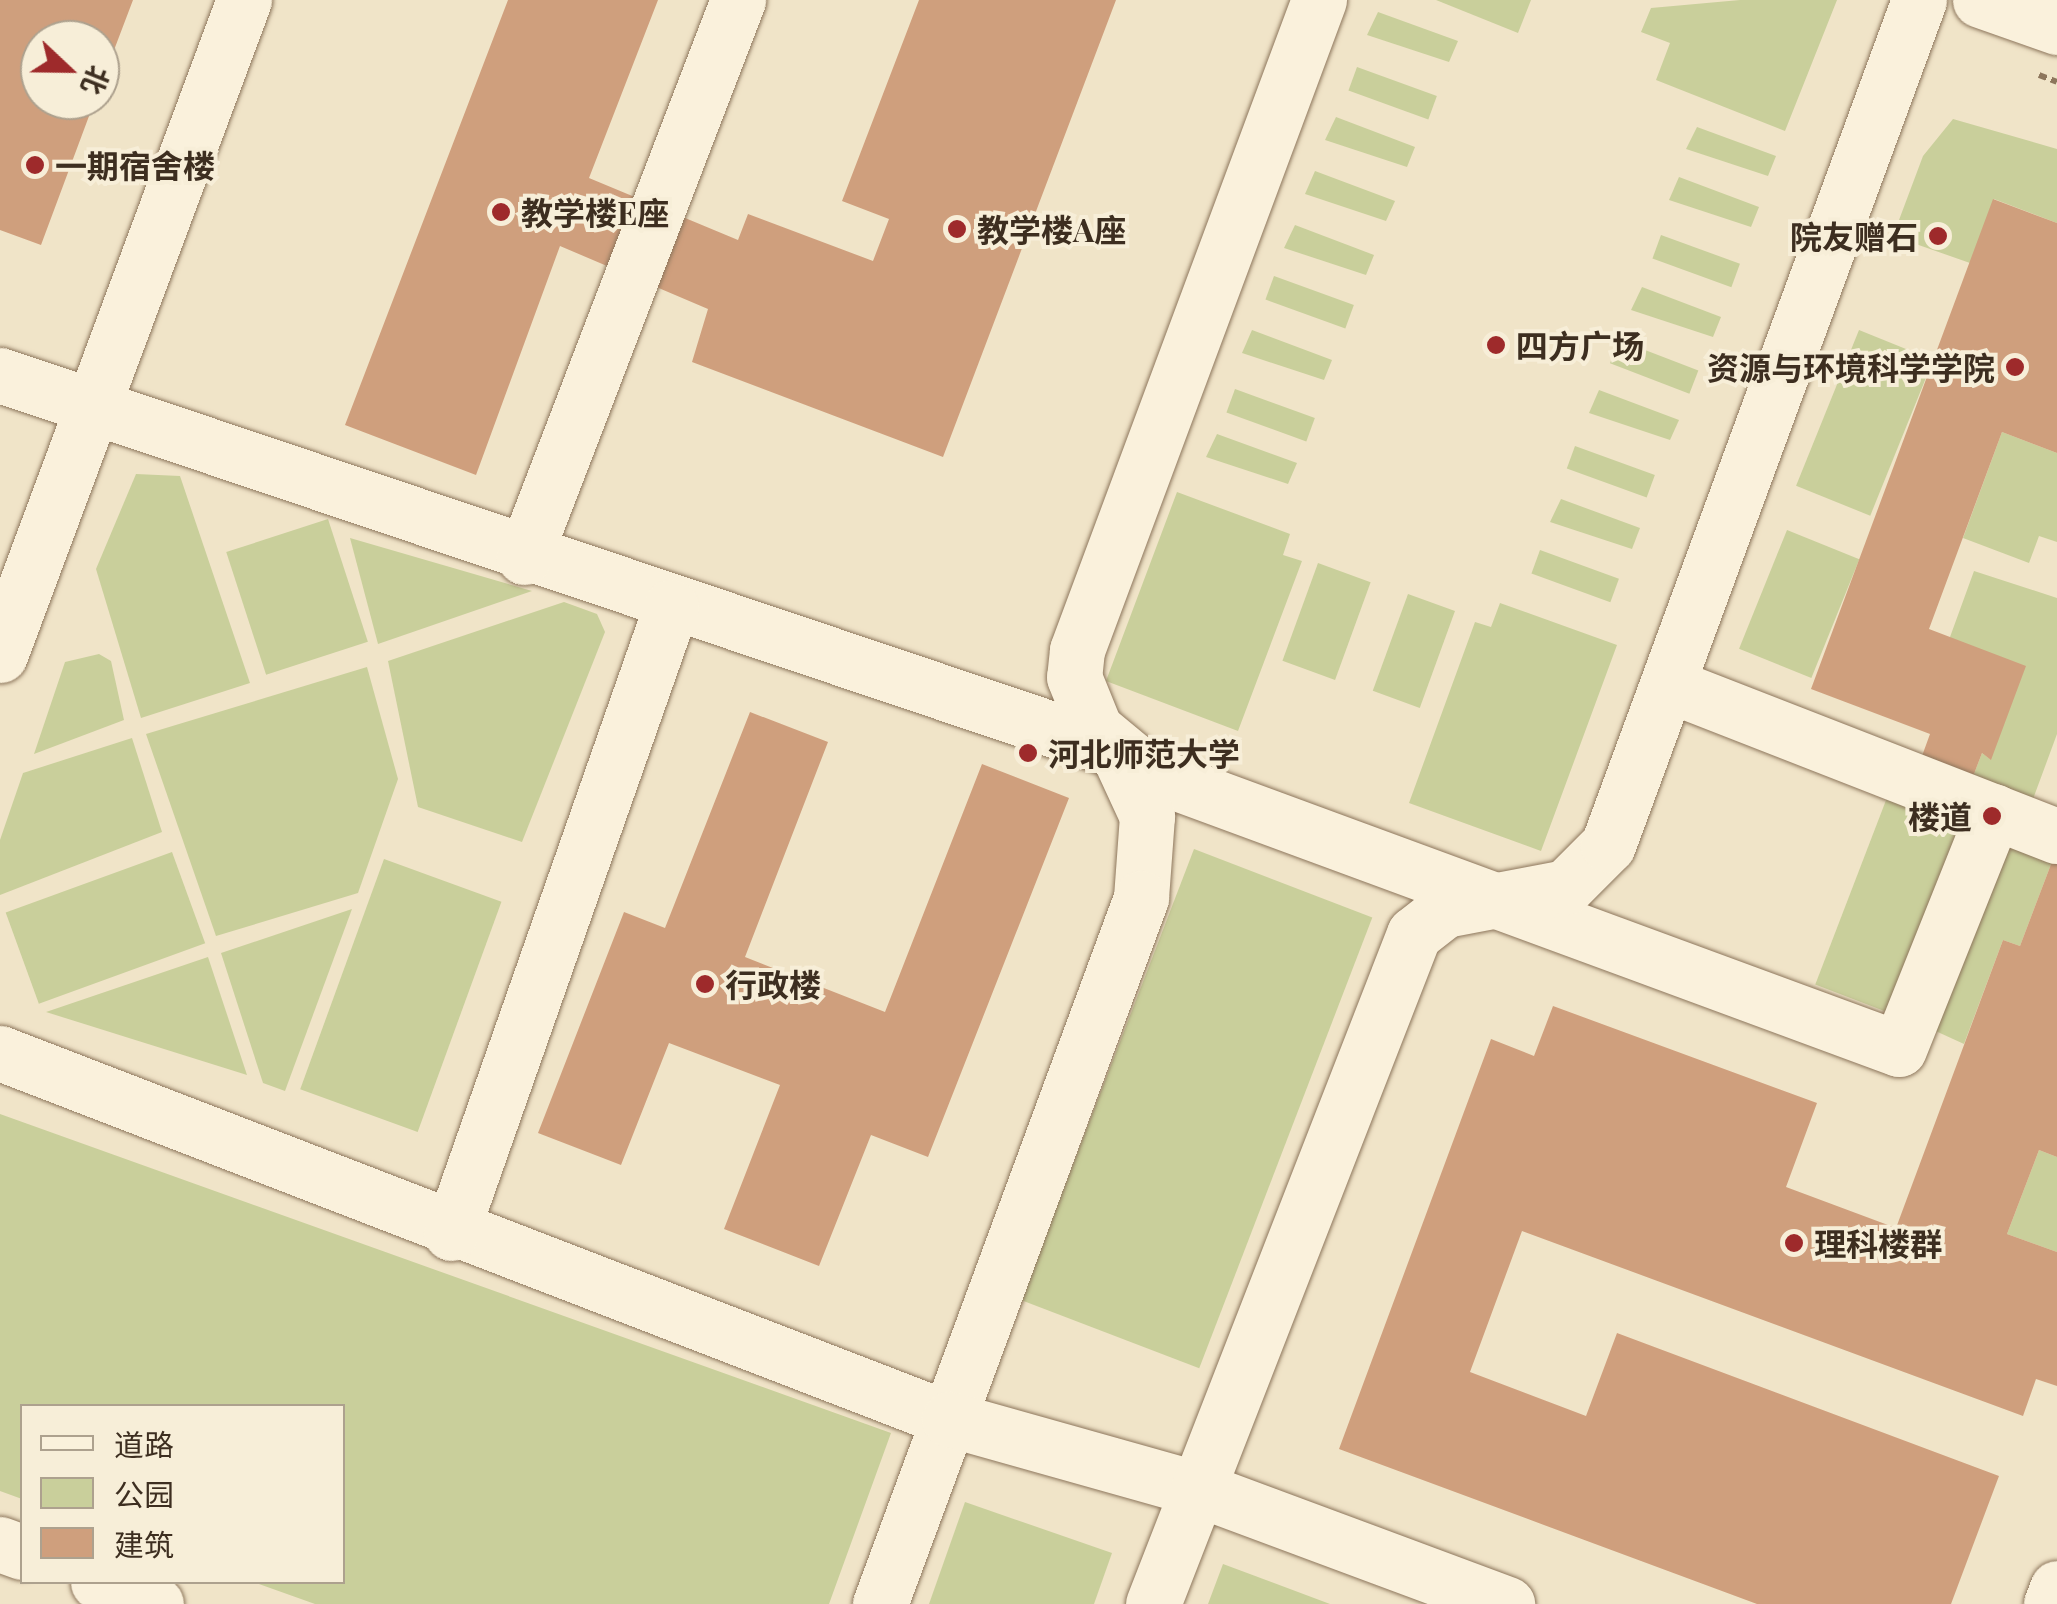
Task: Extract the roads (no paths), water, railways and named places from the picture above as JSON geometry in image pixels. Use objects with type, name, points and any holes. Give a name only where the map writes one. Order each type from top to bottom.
[{"type":"street","points":[[0,655],[244,0]]},
{"type":"street","points":[[524,557],[738,0]]},
{"type":"street","points":[[880,1604],[1141,898],[1148,816],[1116,751],[1081,702],[1076,650],[1319,0]]},
{"type":"street","points":[[1153,1604],[1414,934],[1445,910],[1494,904],[1566,886],[1608,846],[1919,0]]},
{"type":"street","points":[[1980,0],[2057,28]]},
{"type":"street","points":[[0,375],[92,410],[671,607],[1116,751],[1148,772],[1494,904],[1562,918],[1899,1049],[1994,812]]},
{"type":"street","points":[[451,1233],[671,607]]},
{"type":"street","points":[[1668,685],[1994,812],[2055,828]]},
{"type":"street","points":[[0,1053],[451,1233],[948,1418],[1198,1489],[1507,1604]]},
{"type":"street","points":[[103,1584],[156,1604]]},
{"type":"street","points":[[2051,1604],[2057,1588]]},
{"type":"place","name":"一期宿舍楼","points":[[35,165]]},
{"type":"place","name":"教学楼E座","points":[[501,212]]},
{"type":"place","name":"教学楼A座","points":[[957,229]]},
{"type":"place","name":"院友赠石","points":[[1938,236]]},
{"type":"place","name":"四方广场","points":[[1496,345]]},
{"type":"place","name":"资源与环境科学学院","points":[[2015,367]]},
{"type":"place","name":"河北师范大学","points":[[1028,753]]},
{"type":"place","name":"楼道","points":[[1992,816]]},
{"type":"place","name":"行政楼","points":[[705,984]]},
{"type":"place","name":"理科楼群","points":[[1794,1243]]}]
